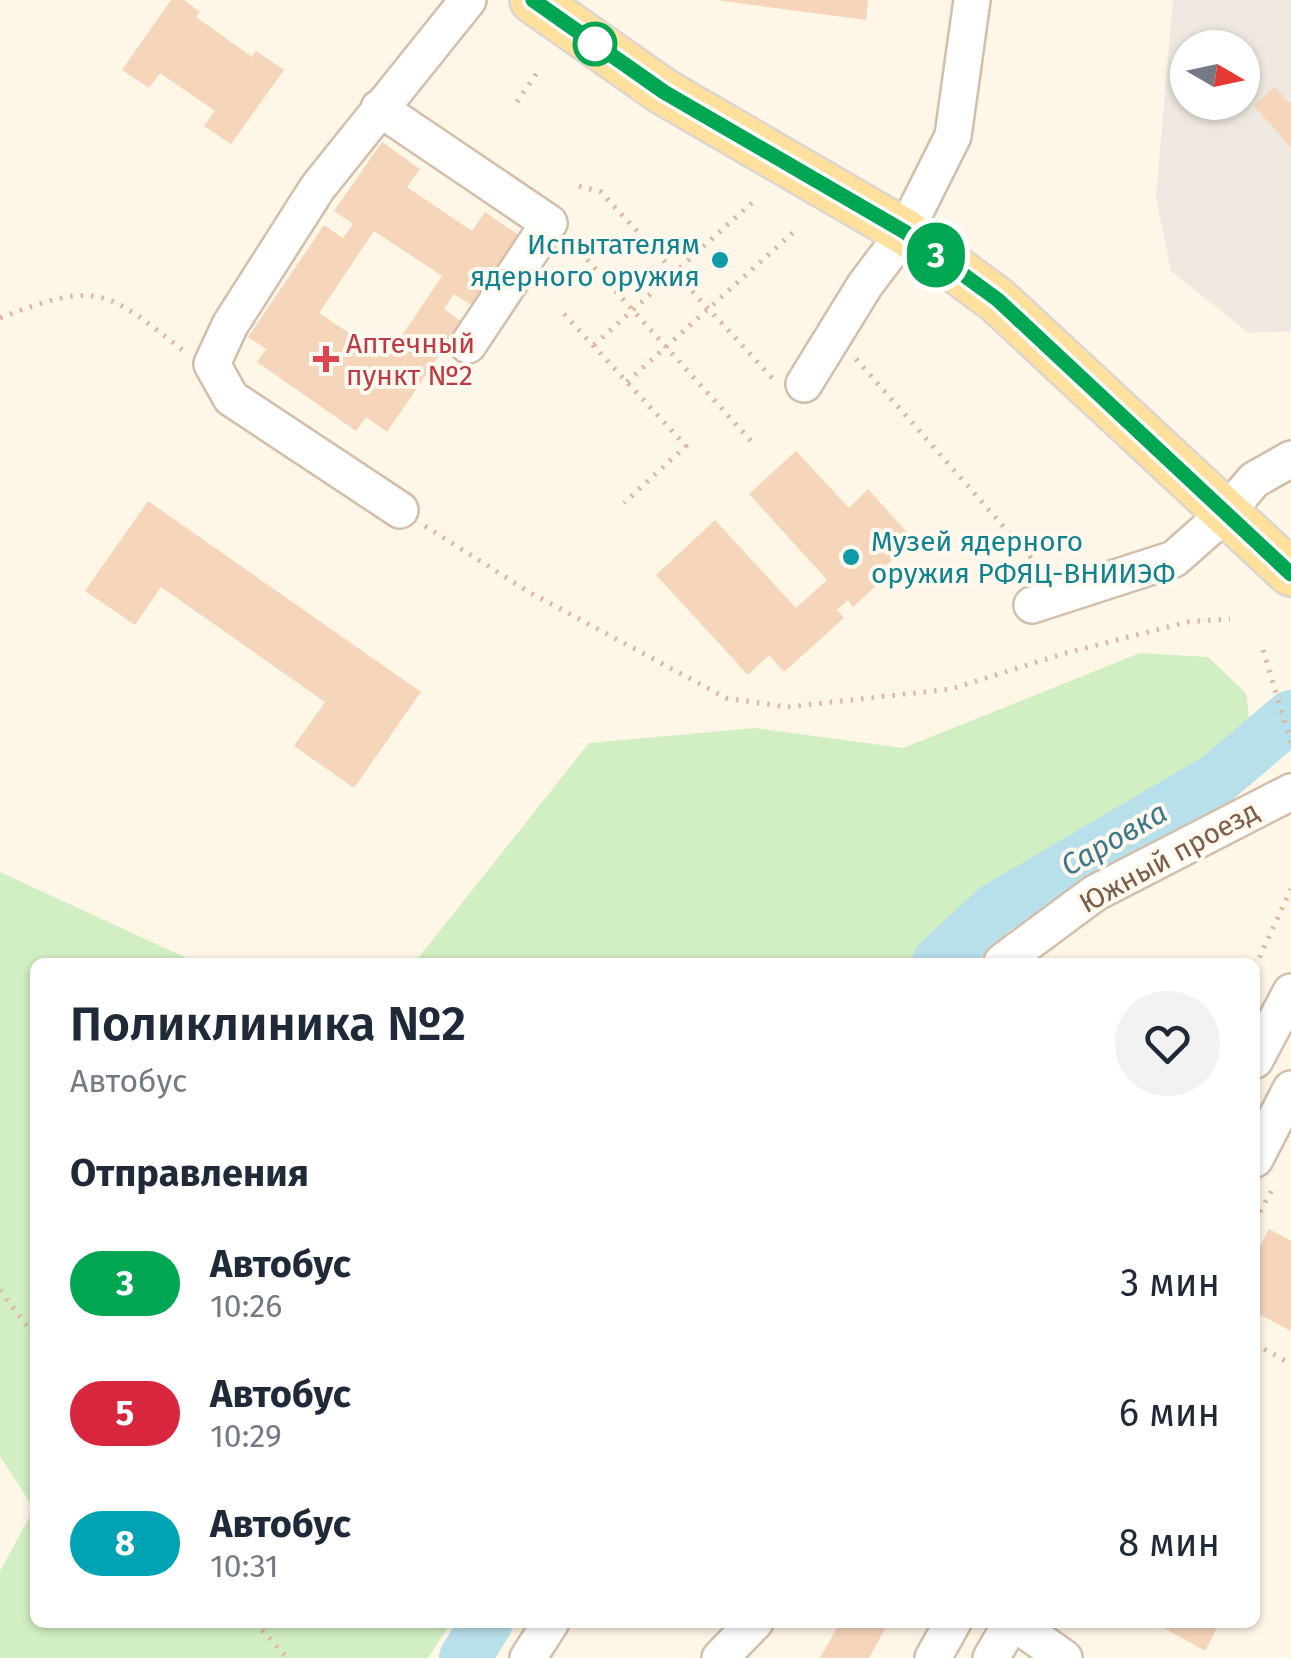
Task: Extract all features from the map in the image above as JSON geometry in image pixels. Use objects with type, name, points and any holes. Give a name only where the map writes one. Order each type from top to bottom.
[{"type":"main road","points":[[533,0],[664,92],[905,232],[998,300],[1291,574]]},
{"type":"street","points":[[400,510],[231,398],[212,364],[230,325],[318,188],[468,0]]},
{"type":"street","points":[[792,385],[834,335],[905,232],[952,136],[972,0]]},
{"type":"street","points":[[379,108],[549,223],[468,344]]},
{"type":"street","points":[[1048,601],[1174,559],[1226,512],[1254,480],[1291,459]]},
{"type":"street","name":"Южный проезд","points":[[1007,958],[1094,893],[1291,792]]},
{"type":"street","points":[[1260,1051],[1291,992]]},
{"type":"street","points":[[1260,1149],[1291,1090]]},
{"type":"street","points":[[528,1658],[547,1628]]},
{"type":"street","points":[[720,1658],[749,1628]]},
{"type":"street","points":[[934,1658],[950,1628]]},
{"type":"street","points":[[991,1658],[1008,1628]]},
{"type":"street","points":[[1021,1628],[1064,1658]]},
{"type":"path","points":[[516,102],[540,68]]},
{"type":"path","points":[[579,186],[601,192],[708,309],[792,385]]},
{"type":"path","points":[[594,346],[755,200]]},
{"type":"path","points":[[549,223],[752,442]]},
{"type":"path","points":[[627,382],[798,228]]},
{"type":"path","points":[[0,318],[74,293],[120,300],[192,357]]},
{"type":"path","points":[[564,314],[686,446],[624,504]]},
{"type":"path","points":[[834,335],[1048,601]]},
{"type":"path","points":[[400,510],[529,592],[708,689],[726,698],[787,707],[951,689],[1066,652],[1187,622],[1230,619]]},
{"type":"path","points":[[1262,650],[1291,743]]},
{"type":"path","points":[[1259,958],[1291,889]]},
{"type":"path","points":[[0,1290],[30,1331]]},
{"type":"path","points":[[1260,1347],[1291,1364]]},
{"type":"path","points":[[260,1628],[288,1658]]},
{"type":"shaded area","points":[[1173,0],[1291,0],[1291,331],[1249,333],[1171,271],[1156,197],[1170,35],[1170,120],[1260,120],[1260,30],[1170,30]]},
{"type":"green space","points":[[1140,653],[1208,657],[1246,693],[1253,748],[920,958],[418,958],[589,743],[755,728],[903,748]]},
{"type":"green space","points":[[0,872],[186,958],[30,958],[30,1503],[0,1456]]},
{"type":"green space","points":[[30,1516],[30,1628],[448,1628],[428,1658],[0,1658],[0,1571]]},
{"type":"building","points":[[171,0],[184,0],[200,12],[196,17],[252,57],[256,51],[284,70],[231,144],[204,126],[215,111],[160,73],[149,88],[122,70]]},
{"type":"building","points":[[716,0],[868,0],[866,20]]},
{"type":"building","points":[[1275,87],[1291,105],[1291,147],[1260,113],[1260,101]]},
{"type":"building","points":[[382,142],[420,169],[407,187],[472,231],[485,212],[520,236],[473,306],[454,294],[444,309],[462,322],[387,432],[366,417],[356,431],[257,362],[266,349],[248,337],[324,225],[343,238],[353,224],[334,211]],"holes":[[[374,231],[442,276],[387,358],[319,313]]]},
{"type":"building","name":"Музей ядерного оружия РФЯЦ-ВНИИЭФ","points":[[796,451],[849,508],[868,489],[914,540],[870,580],[876,586],[853,607],[848,600],[837,610],[844,618],[784,672],[769,655],[748,675],[656,575],[715,520],[796,608],[827,580],[749,494]]},
{"type":"building","points":[[148,501],[421,692],[354,788],[294,746],[325,702],[161,587],[135,625],[85,591]]},
{"type":"building","points":[[1269,1229],[1291,1241],[1291,1331],[1260,1315],[1260,1246]]},
{"type":"building","points":[[837,1628],[886,1628],[869,1658],[820,1658]]},
{"type":"building","points":[[1164,1628],[1217,1628],[1205,1651]]},
{"type":"waterway","name":"Саровка","points":[[942,958],[995,909],[1218,778],[1291,716]]},
{"type":"waterway","name":"Саровка","points":[[465,1658],[483,1628]]},
{"type":"bus line","name":"3","points":[[533,0],[664,92],[905,232],[998,300],[1291,574]]},
{"type":"place","name":"Испытателям ядерного оружия","points":[[720,260]]},
{"type":"place","name":"Аптечный пункт №2","points":[[326,359]]},
{"type":"place","name":"Музей ядерного оружия РФЯЦ-ВНИИЭФ","points":[[851,557]]}]
